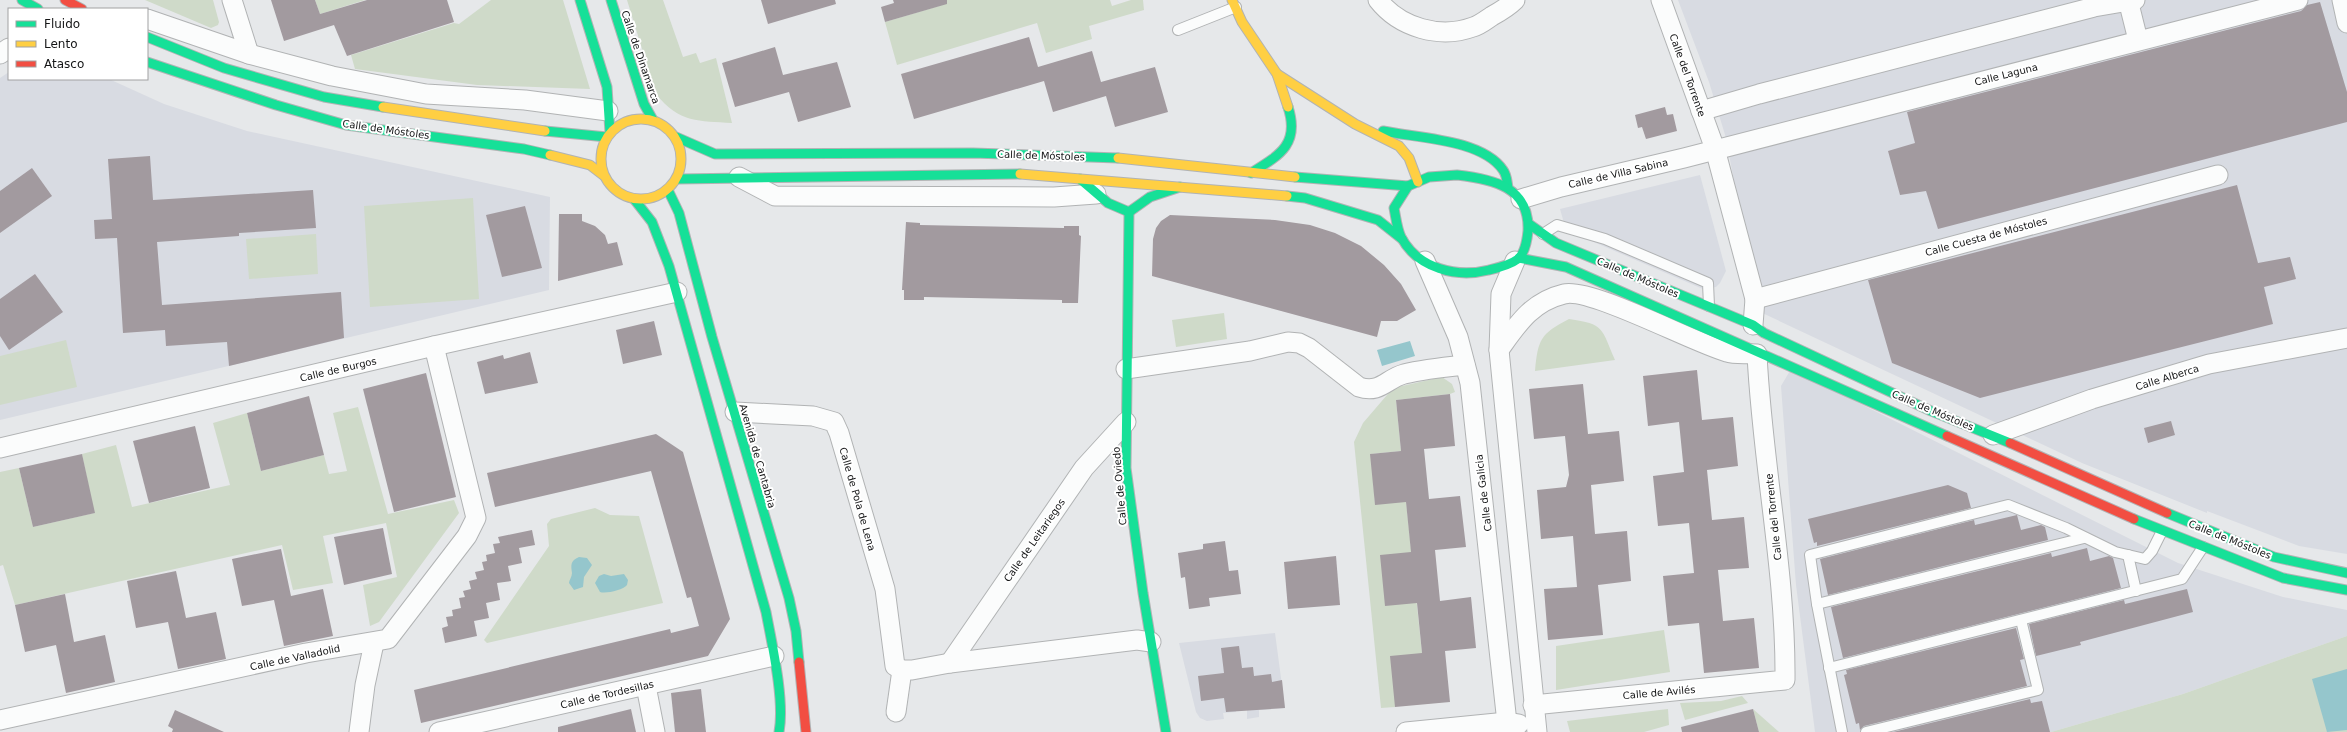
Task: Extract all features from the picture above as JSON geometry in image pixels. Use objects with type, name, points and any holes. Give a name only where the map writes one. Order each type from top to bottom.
[{"type":"main road","points":[[22,0],[36,8]]},
{"type":"main road","points":[[65,0],[80,8]]},
{"type":"main road","points":[[580,0],[607,88],[608,135]]},
{"type":"main road","name":"Calle de Dinamarca","points":[[611,0],[644,104],[654,120]]},
{"type":"main road","points":[[1234,4],[1242,22],[1277,74],[1291,116],[1293,133],[1286,146],[1269,162],[1251,173]]},
{"type":"main road","name":"Calle de Móstoles","points":[[148,37],[224,68],[324,97],[424,114],[566,134],[608,135]]},
{"type":"main road","name":"Calle de Móstoles","points":[[148,62],[164,69],[276,105],[346,124],[524,149],[590,165],[603,175]]},
{"type":"main road","points":[[1277,74],[1354,124],[1399,146],[1409,158],[1418,182]]},
{"type":"main road","points":[[642,118],[654,120],[663,125],[676,137],[681,151],[681,165],[677,179],[668,190],[652,198],[634,199],[622,195],[611,186],[603,175],[600,162],[601,149],[608,135],[619,125],[630,120],[642,118]]},
{"type":"main road","points":[[1354,124],[1409,137],[1464,144],[1491,159],[1504,171],[1515,193],[1529,224],[1526,246],[1517,260],[1479,274],[1442,271],[1417,257],[1402,239],[1394,208],[1408,186],[1429,177],[1457,175],[1483,177],[1515,193]]},
{"type":"main road","name":"Calle de Móstoles","points":[[676,137],[715,154],[1022,153],[1129,159],[1368,185],[1408,186]]},
{"type":"main road","name":"Calle de Móstoles","points":[[677,179],[1028,174],[1080,178],[1305,198],[1378,220],[1402,239]]},
{"type":"main road","points":[[1080,178],[1096,194],[1120,210],[1129,212],[1150,196],[1180,187]]},
{"type":"main road","name":"Avenida de Cantabria","points":[[668,190],[679,212],[712,337],[735,412],[794,624],[806,732]]},
{"type":"main road","points":[[634,199],[652,222],[669,266],[766,612],[774,656],[781,721],[779,732]]},
{"type":"main road","name":"Calle de Oviedo","points":[[1129,212],[1126,468],[1151,642],[1166,732]]},
{"type":"main road","name":"Calle de Móstoles","points":[[1529,224],[1556,243],[1709,306],[1931,411],[1993,435],[2181,520],[2274,557],[2347,573]]},
{"type":"main road","name":"Calle de Móstoles","points":[[1517,260],[1566,267],[1757,354],[2162,531],[2284,578],[2347,590]]},
{"type":"street","points":[[232,0],[249,54]]},
{"type":"street","points":[[1378,0],[1387,11],[1418,28],[1436,32],[1474,27],[1509,7],[1515,0]]},
{"type":"street","name":"Calle del Torrente","points":[[1661,0],[1715,149],[1755,299]]},
{"type":"street","name":"Calle Laguna","points":[[1715,149],[2298,0]]},
{"type":"street","points":[[2342,0],[2347,23]]},
{"type":"street","points":[[1701,111],[1759,94],[2079,11],[2130,1],[2138,40]]},
{"type":"street","points":[[148,19],[249,54],[332,76],[426,94],[526,100],[608,111]]},
{"type":"street","name":"Calle de Villa Sabina","points":[[1515,193],[1561,187],[1715,149]]},
{"type":"street","name":"Calle Cuesta de Móstoles","points":[[1755,299],[2218,176]]},
{"type":"street","name":"Calle de Móstoles","points":[[738,177],[776,196],[1054,197],[1096,194]]},
{"type":"street","points":[[1406,732],[1508,727],[1536,730],[1522,569],[1499,350],[1501,294],[1517,260]]},
{"type":"street","name":"Calle de Galicia","points":[[1425,261],[1458,337],[1472,403],[1508,727]]},
{"type":"street","name":"Calle de Burgos","points":[[0,448],[434,346],[677,292]]},
{"type":"street","name":"Calle de Móstoles","points":[[1499,350],[1526,313],[1538,304],[1564,294],[1576,294],[1609,304],[1728,352],[1757,354]]},
{"type":"street","points":[[1752,326],[1755,299]]},
{"type":"street","name":"Calle Alberca","points":[[1993,435],[2092,399],[2209,364],[2347,338]]},
{"type":"street","points":[[1126,369],[1250,351],[1288,342],[1299,343],[1309,348],[1359,387],[1368,390],[1378,388],[1402,375],[1465,365]]},
{"type":"street","name":"Calle de Valladolid","points":[[0,720],[306,653],[374,643],[388,639],[467,536],[476,518],[434,346]]},
{"type":"street","name":"Calle del Torrente","points":[[1757,354],[1759,404],[1785,635],[1785,680]]},
{"type":"street","name":"Calle de Pola de Lena","points":[[735,412],[813,416],[834,422],[839,433],[884,589],[892,657],[895,666],[902,670]]},
{"type":"street","name":"Calle de Leitariegos","points":[[950,663],[1084,468],[1126,422]]},
{"type":"street","points":[[896,712],[902,670],[912,670],[950,663],[1137,640],[1151,642]]},
{"type":"street","points":[[359,732],[365,685],[374,643]]},
{"type":"street","name":"Calle de Tordesillas","points":[[440,732],[774,656]]},
{"type":"street","name":"Calle de Avilés","points":[[1533,705],[1785,680]]},
{"type":"street","points":[[646,686],[655,732]]},
{"type":"lane","points":[[1178,30],[1234,4]]},
{"type":"lane","points":[[1543,234],[1557,225],[1605,239],[1708,282],[1709,306]]},
{"type":"lane","points":[[1842,732],[1817,604],[1810,555],[2008,505],[2066,528],[2115,552],[2145,559],[2152,551],[2162,531]]},
{"type":"lane","points":[[1817,604],[2084,538]]},
{"type":"lane","points":[[1829,668],[2182,579],[2203,547]]},
{"type":"lane","points":[[2128,555],[2136,591]]},
{"type":"lane","points":[[1866,732],[2038,690],[2021,620]]},
{"type":"shaded area","points":[[1678,0],[2347,0],[2347,554],[2299,546],[2207,511],[2207,513],[2082,463],[1758,311],[1726,138],[1709,82]]},
{"type":"shaded area","points":[[8,73],[8,80],[111,80],[164,104],[247,131],[550,197],[549,290],[0,420],[0,78]]},
{"type":"shaded area","points":[[1700,175],[1726,271],[1720,283],[1716,287],[1703,289],[1566,230],[1560,209]]},
{"type":"shaded area","points":[[1791,369],[2178,563],[2283,597],[2347,610],[2347,636],[2183,694],[2051,732],[1815,732],[1796,585],[1781,386]]},
{"type":"shaded area","points":[[1275,633],[1285,708],[1259,710],[1259,717],[1247,719],[1247,710],[1236,710],[1236,712],[1223,713],[1224,719],[1207,721],[1200,718],[1196,712],[1179,643]]},
{"type":"green space","points":[[145,0],[213,0],[219,22],[218,25],[211,28]]},
{"type":"green space","points":[[315,0],[365,0],[320,14]]},
{"type":"green space","points":[[491,0],[563,0],[590,89],[477,85],[355,69],[351,55],[454,23],[459,24]]},
{"type":"green space","points":[[627,0],[663,0],[683,57],[696,53],[700,63],[716,58],[732,123],[690,119],[673,110],[656,94]]},
{"type":"green space","points":[[937,0],[1110,0],[1112,6],[1131,0],[1143,0],[1144,10],[1089,26],[1092,39],[1046,53],[1037,23],[897,65],[885,22],[939,6]]},
{"type":"green space","points":[[473,198],[479,299],[370,307],[364,206]]},
{"type":"green space","points":[[316,234],[318,274],[249,279],[246,239]]},
{"type":"green space","points":[[1224,313],[1227,339],[1176,347],[1172,320]]},
{"type":"green space","points":[[1569,319],[1589,323],[1600,329],[1604,334],[1615,360],[1535,371],[1539,345],[1542,339],[1552,329]]},
{"type":"green space","points":[[66,340],[77,387],[0,405],[0,356]]},
{"type":"green space","points":[[1442,377],[1452,384],[1455,392],[1450,394],[1396,400],[1401,451],[1371,454],[1375,504],[1406,501],[1422,653],[1395,707],[1381,708],[1354,442],[1363,423],[1393,388]]},
{"type":"green space","points":[[358,407],[388,514],[454,500],[459,513],[379,622],[370,626],[363,585],[397,577],[386,523],[323,536],[333,583],[293,590],[282,545],[15,605],[3,565],[0,566],[0,472],[19,468],[33,527],[94,513],[82,454],[116,445],[132,507],[230,485],[213,423],[247,413],[261,471],[324,455],[329,474],[347,471],[333,413]]},
{"type":"green space","points":[[595,508],[610,515],[639,516],[663,603],[487,643],[484,640],[549,546],[547,524],[551,519]]},
{"type":"green space","points":[[1664,630],[1670,672],[1556,690],[1556,646]]},
{"type":"green space","points":[[2347,636],[2347,732],[2051,732],[2183,694]]},
{"type":"green space","points":[[1742,696],[1748,703],[1685,720],[1680,703],[1721,701]]},
{"type":"green space","points":[[1668,709],[1669,725],[1644,732],[1570,732],[1567,721]]},
{"type":"green space","points":[[1753,709],[1779,732],[1759,732]]},
{"type":"water","points":[[1410,341],[1415,356],[1382,366],[1377,350]]},
{"type":"water","points":[[579,557],[587,558],[592,565],[584,577],[583,587],[574,590],[569,583],[572,574],[571,565],[574,560]]},
{"type":"water","points":[[604,574],[611,576],[624,574],[628,580],[627,585],[614,591],[600,592],[595,583],[599,576]]},
{"type":"water","points":[[2347,669],[2347,730],[2327,732],[2312,679]]},
{"type":"building","points":[[271,0],[315,0],[320,14],[367,0],[447,0],[454,22],[347,56],[334,25],[284,41]]},
{"type":"building","points":[[761,0],[835,0],[836,4],[768,24]]},
{"type":"building","points":[[893,0],[947,0],[947,4],[885,22],[881,7],[894,3]]},
{"type":"building","points":[[2320,2],[2347,92],[2347,122],[1938,229],[1926,191],[1900,195],[1888,151],[1915,143],[1907,112],[2301,11],[2307,5]]},
{"type":"building","points":[[1029,37],[1038,67],[1092,51],[1101,82],[1155,67],[1168,112],[1115,127],[1106,96],[1053,112],[1044,81],[914,119],[901,74]]},
{"type":"building","points":[[775,47],[783,75],[837,62],[851,107],[798,122],[789,92],[735,107],[722,63]]},
{"type":"building","points":[[1665,107],[1667,115],[1673,114],[1677,131],[1646,139],[1642,127],[1638,128],[1635,115]]},
{"type":"building","points":[[150,156],[153,200],[313,190],[316,228],[239,233],[239,236],[157,242],[162,305],[341,292],[344,338],[229,366],[227,342],[166,346],[165,330],[123,333],[117,238],[95,239],[94,220],[112,219],[108,159]]},
{"type":"building","points":[[32,168],[52,196],[0,233],[0,191]]},
{"type":"building","points":[[2237,185],[2258,263],[2290,257],[2296,279],[2264,287],[2273,324],[1980,398],[1892,363],[1868,280]]},
{"type":"building","points":[[525,206],[542,268],[502,277],[486,215]]},
{"type":"building","points":[[559,214],[582,214],[582,221],[595,226],[605,235],[608,244],[617,242],[623,265],[558,281]]},
{"type":"building","points":[[1170,215],[1275,220],[1310,225],[1335,233],[1361,246],[1384,265],[1401,284],[1416,310],[1397,321],[1381,321],[1377,337],[1152,276],[1153,239],[1156,228],[1161,221]]},
{"type":"building","points":[[906,222],[920,223],[920,225],[1064,228],[1064,226],[1079,226],[1079,235],[1081,236],[1078,303],[1062,303],[1062,300],[924,297],[924,300],[904,300],[904,290],[902,290]]},
{"type":"building","points":[[35,274],[63,312],[9,350],[0,336],[0,299]]},
{"type":"building","points":[[654,321],[662,355],[623,364],[616,330]]},
{"type":"building","points":[[530,352],[538,383],[485,394],[477,362],[503,355],[504,359]]},
{"type":"building","points":[[1697,370],[1702,420],[1733,417],[1738,466],[1707,470],[1712,520],[1744,517],[1749,568],[1718,570],[1723,621],[1754,618],[1759,668],[1704,673],[1699,623],[1668,626],[1663,576],[1694,573],[1689,523],[1658,526],[1653,476],[1684,472],[1679,422],[1648,426],[1643,376]]},
{"type":"building","points":[[426,373],[456,497],[394,512],[363,389]]},
{"type":"building","points":[[1583,384],[1588,434],[1619,431],[1624,481],[1591,485],[1595,534],[1627,531],[1631,581],[1598,585],[1603,635],[1548,640],[1544,589],[1577,587],[1573,536],[1541,539],[1537,490],[1566,487],[1569,475],[1565,436],[1534,439],[1529,389]]},
{"type":"building","points":[[1450,394],[1455,446],[1424,449],[1429,499],[1460,496],[1466,547],[1435,550],[1440,601],[1471,597],[1476,648],[1445,651],[1450,702],[1395,707],[1390,656],[1422,653],[1417,603],[1385,606],[1380,555],[1411,552],[1406,502],[1375,505],[1370,454],[1401,451],[1396,400]]},
{"type":"building","points":[[309,396],[324,455],[261,471],[247,413]]},
{"type":"building","points":[[2171,421],[2175,435],[2148,443],[2144,428]]},
{"type":"building","points":[[195,426],[210,488],[149,503],[133,441]]},
{"type":"building","points":[[656,434],[683,452],[730,619],[708,656],[421,723],[414,690],[670,629],[671,633],[699,626],[691,597],[687,598],[651,471],[495,507],[487,473]]},
{"type":"building","points":[[82,454],[95,513],[33,527],[19,468]]},
{"type":"building","points":[[1948,485],[1967,493],[1971,508],[1817,546],[1817,542],[1814,543],[1808,519]]},
{"type":"building","points":[[2017,515],[2021,530],[2041,525],[2045,527],[2048,540],[1828,595],[1820,559],[1974,520],[1975,525]]},
{"type":"building","points":[[383,528],[392,574],[344,585],[334,537]]},
{"type":"building","points":[[532,530],[535,545],[519,548],[522,563],[508,566],[511,581],[497,583],[500,600],[486,603],[489,618],[474,621],[477,636],[445,643],[442,628],[448,626],[446,617],[453,616],[452,610],[461,608],[459,598],[465,597],[463,591],[471,589],[469,581],[477,579],[475,572],[484,570],[482,562],[487,561],[486,555],[495,553],[493,544],[500,543],[498,537]]},
{"type":"building","points":[[1225,541],[1229,571],[1238,570],[1241,594],[1209,598],[1210,606],[1189,609],[1185,577],[1181,578],[1178,553],[1203,549],[1203,544]]},
{"type":"building","points":[[2087,548],[2090,561],[2109,556],[2113,558],[2121,588],[1843,658],[1831,607],[2051,553],[2052,557]]},
{"type":"building","points":[[281,549],[291,596],[323,589],[333,636],[284,646],[274,600],[242,606],[232,559]]},
{"type":"building","points":[[1336,556],[1340,605],[1288,609],[1284,562]]},
{"type":"building","points":[[176,571],[186,618],[216,612],[226,659],[178,669],[168,622],[136,628],[127,581]]},
{"type":"building","points":[[2187,589],[2193,612],[2080,642],[2081,645],[2036,656],[2029,624],[2124,600],[2125,604]]},
{"type":"building","points":[[65,594],[74,642],[105,635],[115,682],[66,693],[56,645],[25,652],[15,605]]},
{"type":"building","points":[[2016,628],[2024,659],[2020,660],[2027,686],[1864,726],[1860,730],[1859,723],[1856,724],[1844,675],[1847,674],[1846,670]]},
{"type":"building","points":[[1239,646],[1242,668],[1253,667],[1254,676],[1271,674],[1272,682],[1282,680],[1285,708],[1226,712],[1224,698],[1201,701],[1198,676],[1224,673],[1221,648]]},
{"type":"building","points":[[701,689],[706,732],[675,732],[671,693]]},
{"type":"building","points":[[2030,699],[2031,703],[2042,701],[2050,732],[1893,732]]},
{"type":"building","points":[[631,709],[636,732],[558,732],[558,727]]},
{"type":"building","points":[[1753,709],[1759,732],[1682,732],[1681,727]]},
{"type":"building","points":[[175,710],[224,732],[172,732],[173,729],[168,726]]},
{"type":"traffic: fast","points":[[22,0],[36,8]]},
{"type":"traffic: fast","points":[[580,0],[607,87],[610,133]]},
{"type":"traffic: fast","points":[[611,0],[644,104],[653,120]]},
{"type":"traffic: fast","points":[[148,37],[224,68],[324,97],[383,107]]},
{"type":"traffic: fast","points":[[148,62],[276,105],[346,125],[524,149],[550,155]]},
{"type":"traffic: fast","points":[[1251,173],[1279,154],[1285,147],[1291,130],[1291,120],[1288,107]]},
{"type":"traffic: fast","points":[[545,131],[607,137]]},
{"type":"traffic: fast","points":[[1383,131],[1430,138],[1465,146],[1480,152],[1493,160],[1503,170],[1506,176],[1508,188]]},
{"type":"traffic: fast","points":[[676,137],[715,154],[973,153],[1118,158]]},
{"type":"traffic: fast","points":[[677,179],[1020,174]]},
{"type":"traffic: fast","points":[[1457,175],[1484,179],[1496,183],[1507,188],[1516,195],[1523,204],[1527,216],[1528,231],[1524,250],[1518,259],[1508,265],[1489,270],[1464,273],[1452,272],[1428,264],[1417,257],[1408,248],[1401,237],[1394,208],[1408,186],[1429,177],[1457,175]]},
{"type":"traffic: fast","points":[[1295,177],[1408,186]]},
{"type":"traffic: fast","points":[[1080,179],[1108,203],[1129,212],[1150,197],[1180,187]]},
{"type":"traffic: fast","points":[[668,190],[679,213],[712,337],[789,598],[796,631],[799,662]]},
{"type":"traffic: fast","points":[[1287,196],[1305,198],[1378,220],[1402,239]]},
{"type":"traffic: fast","points":[[634,199],[652,222],[669,266],[766,612],[779,689],[779,732]]},
{"type":"traffic: fast","points":[[1129,212],[1126,468],[1143,593],[1166,732]]},
{"type":"traffic: fast","points":[[1529,224],[1556,243],[1753,325],[1764,333],[1931,411],[2010,443]]},
{"type":"traffic: fast","points":[[1519,258],[1566,267],[1947,436]]},
{"type":"traffic: fast","points":[[2167,513],[2274,557],[2347,573]]},
{"type":"traffic: fast","points":[[2134,519],[2283,578],[2347,590]]},
{"type":"traffic: slow","points":[[1232,0],[1242,22],[1277,74],[1288,107]]},
{"type":"traffic: slow","points":[[1277,74],[1355,124],[1399,146],[1409,158],[1418,182]]},
{"type":"traffic: slow","points":[[383,107],[545,131]]},
{"type":"traffic: slow","points":[[633,119],[649,119],[670,130],[681,151],[681,159],[681,167],[670,188],[649,199],[633,199],[619,193],[612,188],[607,181],[601,167],[601,151],[607,137],[612,130],[619,125],[633,119]]},
{"type":"traffic: slow","points":[[550,155],[590,165],[603,175]]},
{"type":"traffic: slow","points":[[1118,158],[1295,177]]},
{"type":"traffic: slow","points":[[1020,174],[1287,196]]},
{"type":"traffic: jam","points":[[65,0],[80,8]]},
{"type":"traffic: jam","points":[[1947,436],[2134,519]]},
{"type":"traffic: jam","points":[[2010,443],[2167,513]]},
{"type":"traffic: jam","points":[[799,662],[806,732]]}]
